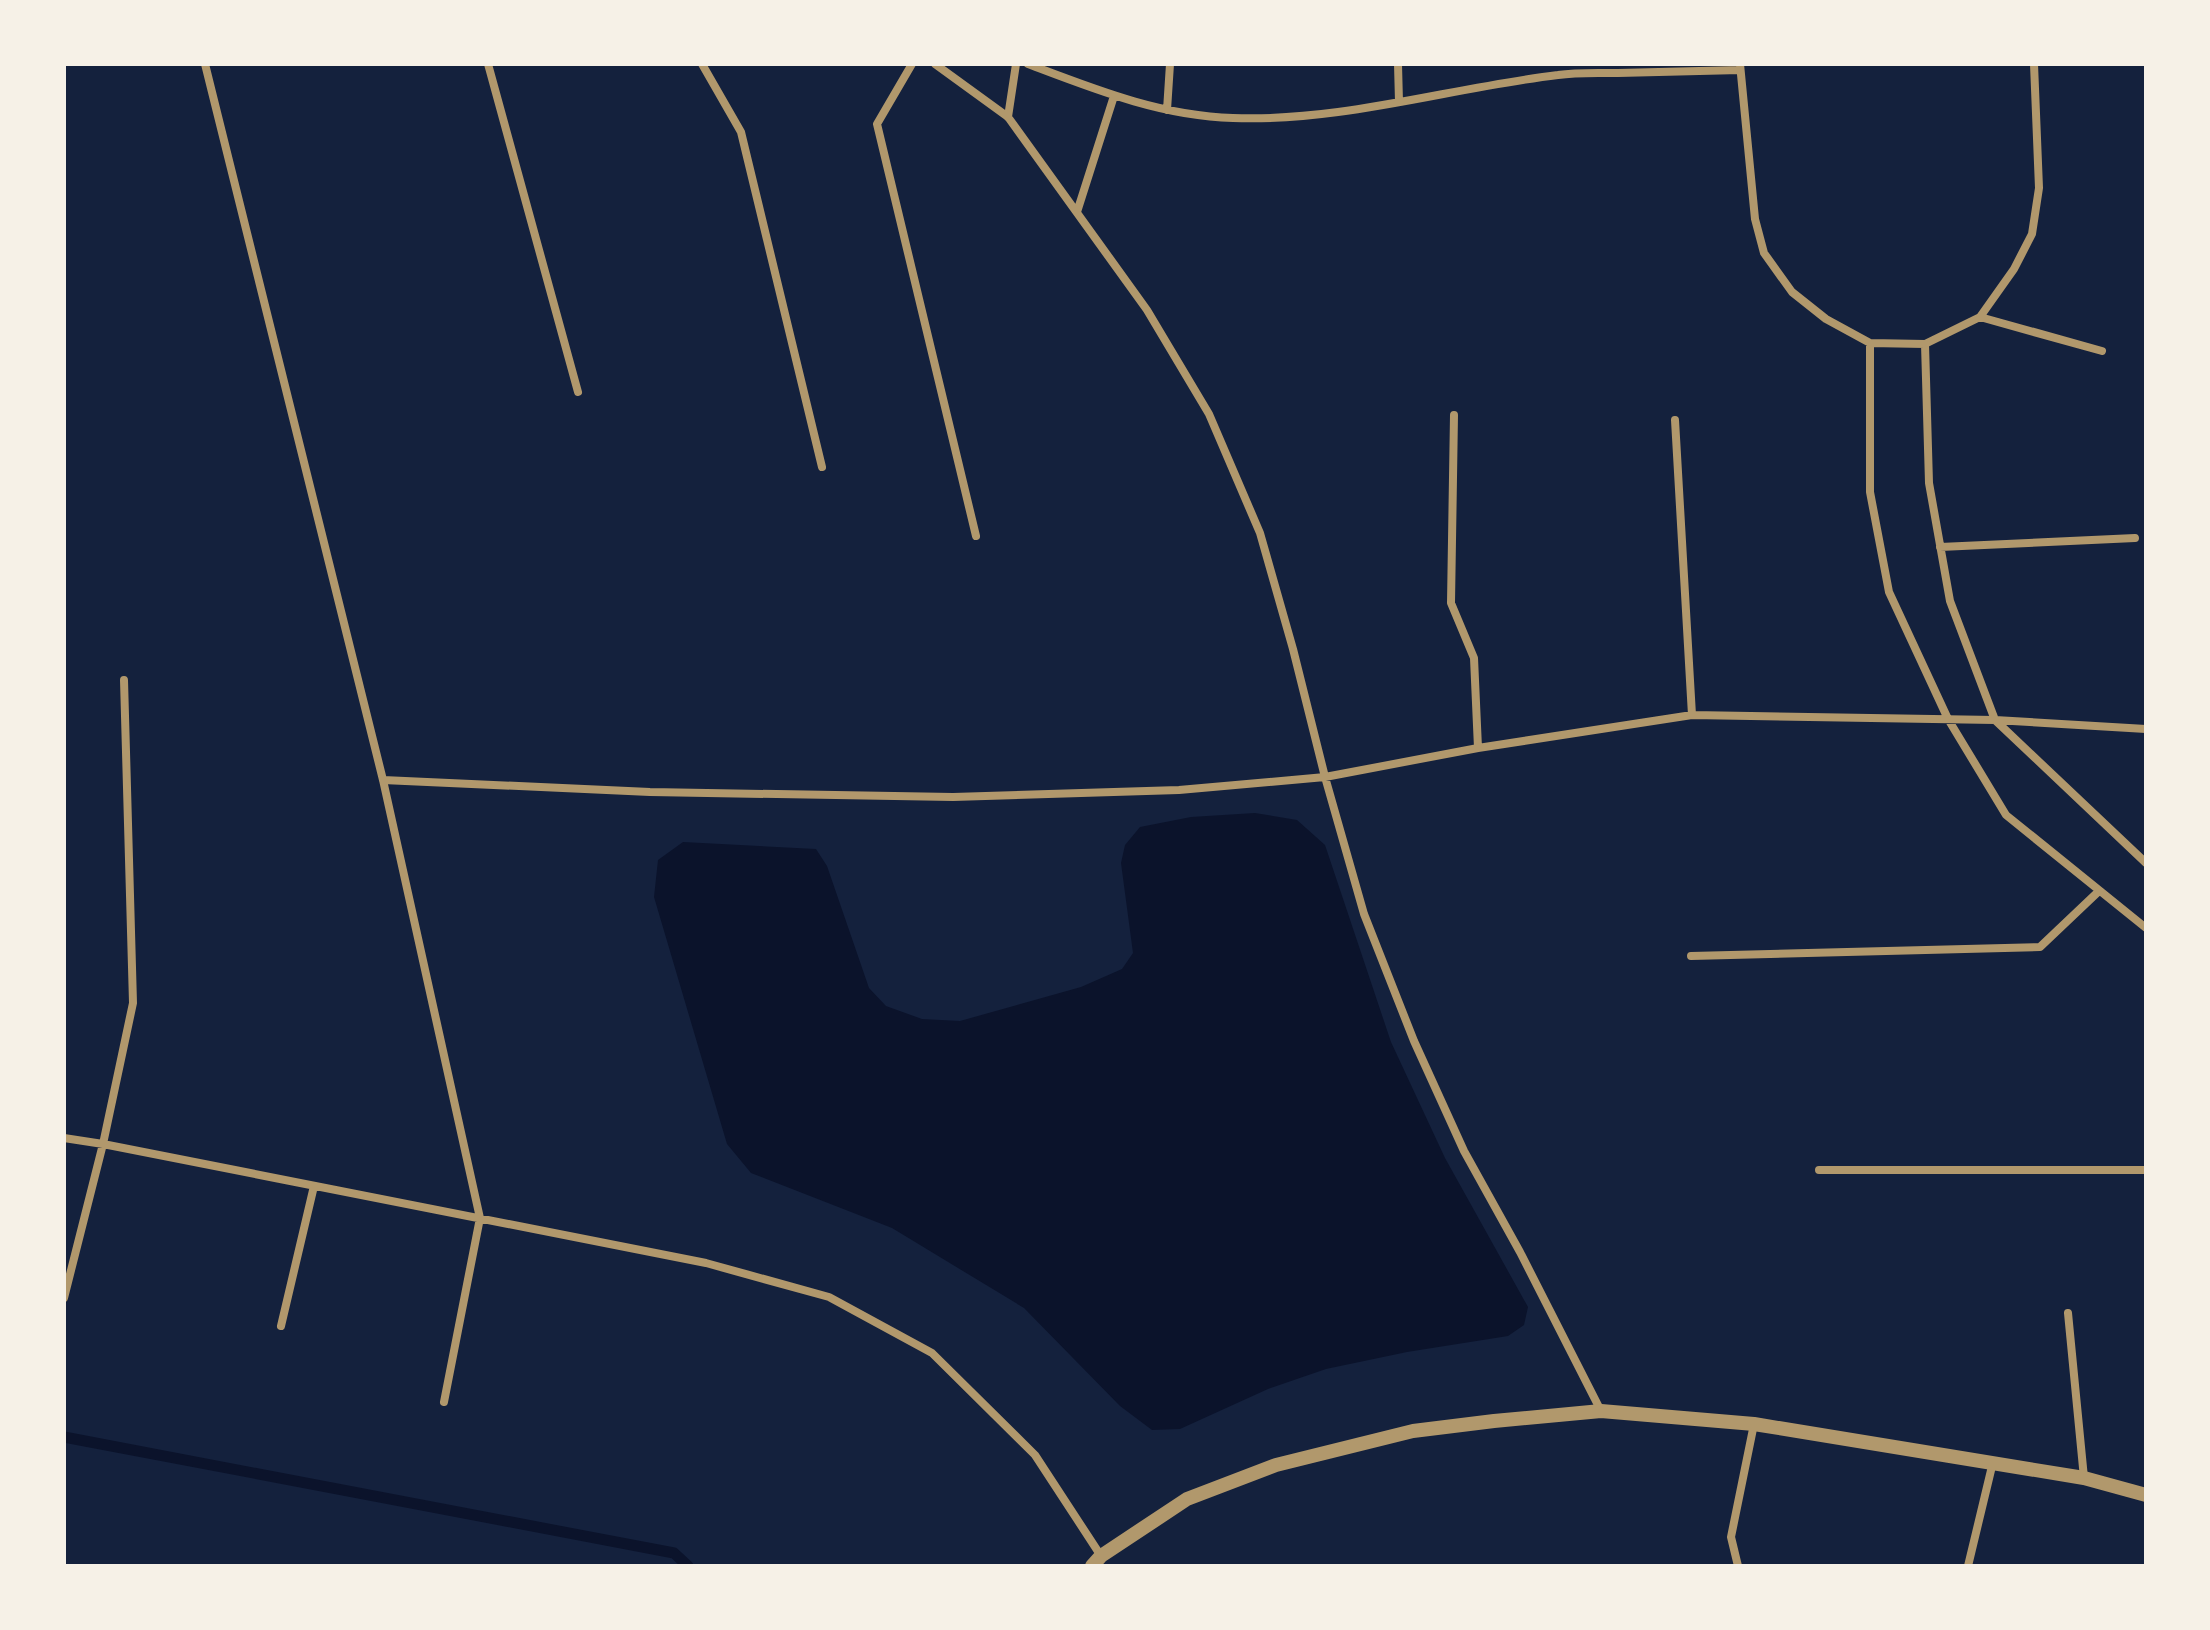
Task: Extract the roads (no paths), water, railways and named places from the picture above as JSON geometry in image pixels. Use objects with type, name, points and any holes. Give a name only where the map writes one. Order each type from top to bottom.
[{"type":"street","points":[[205,64],[383,780],[480,1218],[444,1402]]},
{"type":"street","points":[[488,64],[578,392]]},
{"type":"street","points":[[702,64],[741,132],[822,467]]},
{"type":"street","points":[[912,64],[877,124],[976,536]]},
{"type":"street","points":[[935,64],[1008,117],[1147,310],[1209,414],[1260,533],[1364,914],[1414,1041],[1464,1151],[1520,1252],[1601,1411]]},
{"type":"street","points":[[1008,117],[1016,64]]},
{"type":"street","points":[[1028,64],[1114,96],[1167,110],[1230,118],[1291,118],[1561,74],[1740,67],[1755,219],[1764,253],[1792,292],[1826,319],[1870,343],[1925,344],[1980,317],[2014,269],[2032,234],[2039,188],[2034,64]]},
{"type":"street","points":[[1167,110],[1170,64]]},
{"type":"street","points":[[1398,64],[1399,102]]},
{"type":"street","points":[[1077,212],[1114,96]]},
{"type":"street","points":[[1980,317],[2102,351]]},
{"type":"street","points":[[1870,343],[1870,492],[1889,592],[1948,719],[2006,815],[2146,928]]},
{"type":"street","points":[[1925,344],[1929,483],[1950,601],[1995,720],[2146,863]]},
{"type":"street","points":[[1454,415],[1451,603],[1474,658],[1478,748]]},
{"type":"street","points":[[1675,420],[1692,715]]},
{"type":"street","points":[[1940,547],[2135,538]]},
{"type":"street","points":[[64,1298],[103,1144],[133,1003],[124,680]]},
{"type":"street","points":[[383,780],[650,792],[953,797],[1179,790],[1325,777],[1478,748],[1692,715],[1995,720],[2146,729]]},
{"type":"street","points":[[1691,956],[2040,947],[2099,891]]},
{"type":"street","points":[[64,1138],[706,1263],[829,1297],[932,1353],[1035,1455],[1097,1561],[1187,1499],[1276,1465],[1413,1431],[1601,1411],[1754,1424],[2084,1478],[2146,1495]]},
{"type":"street","points":[[1819,1170],[2146,1170]]},
{"type":"street","points":[[281,1326],[314,1186]]},
{"type":"street","points":[[2068,1313],[2084,1478]]},
{"type":"street","points":[[1738,1566],[1731,1537],[1754,1424]]},
{"type":"street","points":[[1968,1566],[1993,1462]]},
{"type":"water","points":[[1255,813],[1297,820],[1325,845],[1391,1042],[1445,1158],[1528,1307],[1524,1325],[1508,1336],[1326,1369],[1268,1389],[1180,1429],[1152,1430],[1120,1406],[1024,1308],[892,1228],[751,1173],[727,1144],[654,897],[658,860],[683,842],[816,849],[827,866],[869,988],[886,1006],[922,1019],[960,1021],[1081,987],[1122,969],[1133,953],[1121,863],[1125,845],[1140,827],[1191,817]]},
{"type":"waterway","points":[[64,1437],[674,1553],[688,1566]]}]
